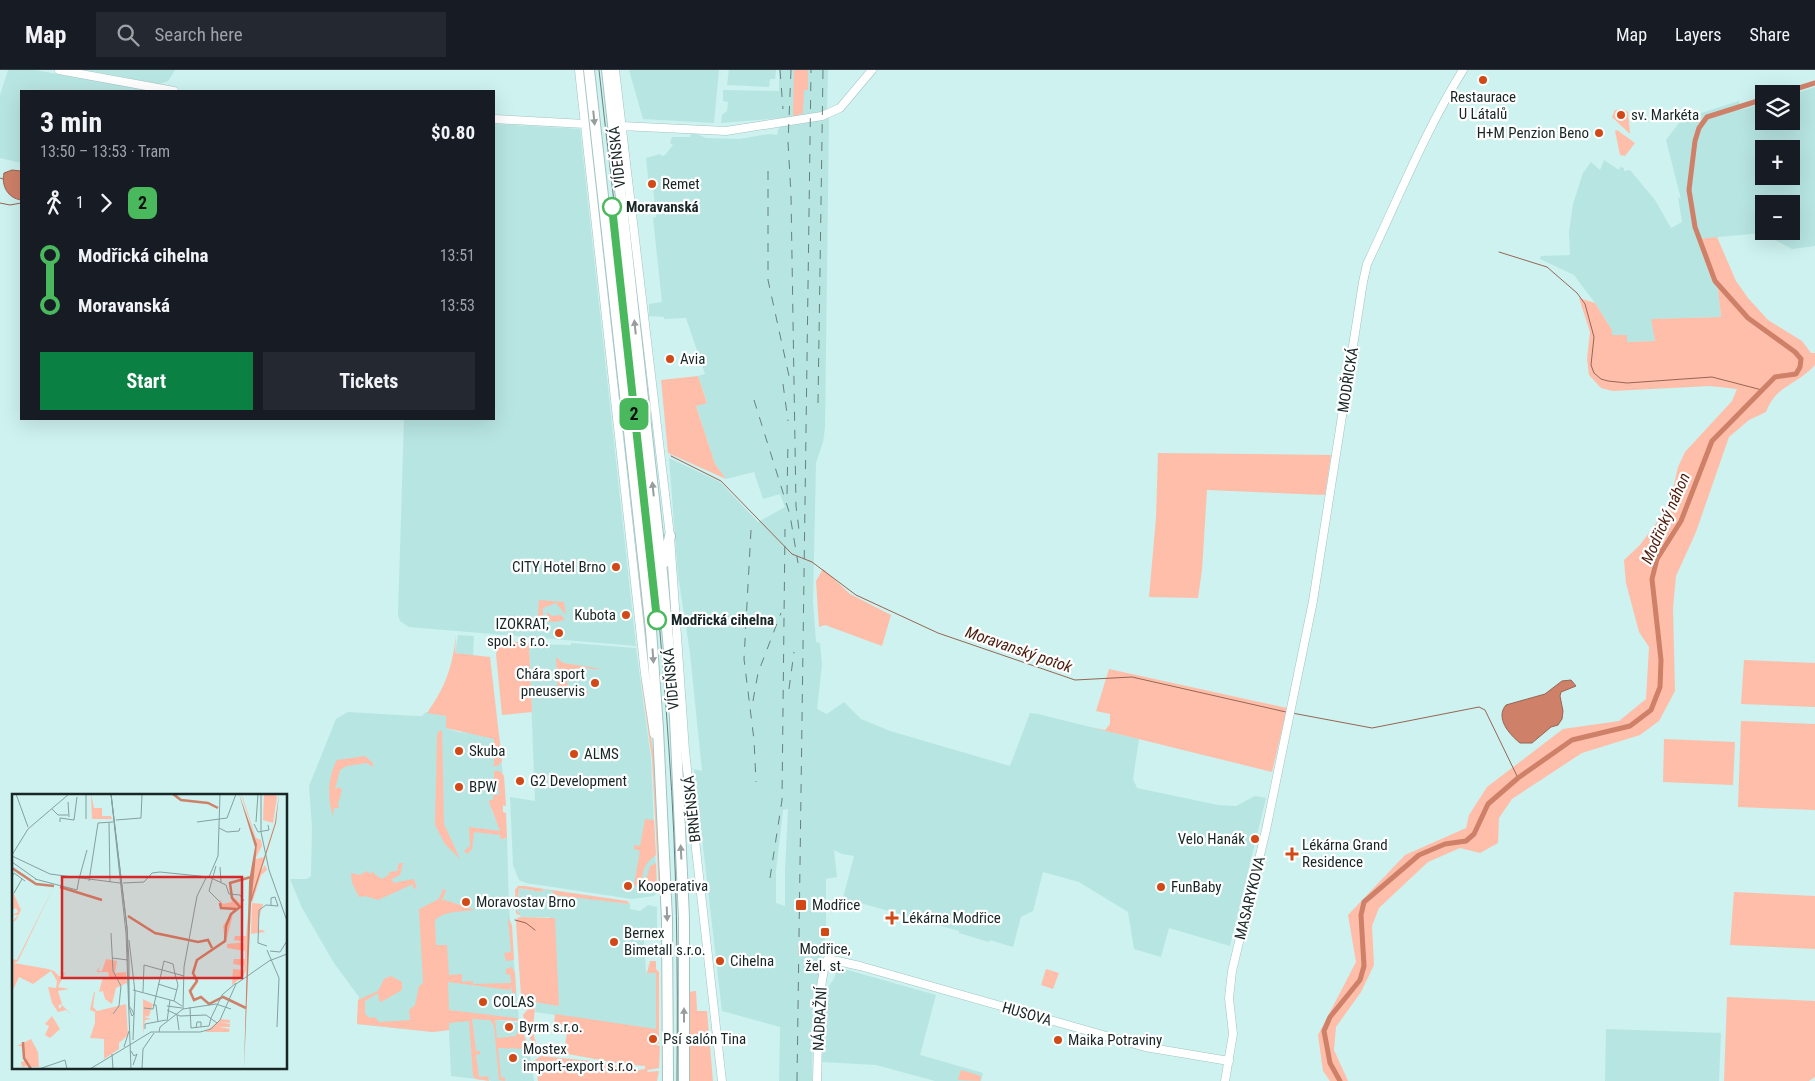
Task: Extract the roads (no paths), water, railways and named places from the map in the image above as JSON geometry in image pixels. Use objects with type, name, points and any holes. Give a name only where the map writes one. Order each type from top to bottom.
[{"type":"highway","name":"VÍDEŇSKÁ","points":[[589,70],[649,611],[667,919],[668,1081]]},
{"type":"highway","name":"VÍDEŇSKÁ","points":[[607,70],[662,572],[675,718],[684,918],[684,1081]]},
{"type":"highway","points":[[662,572],[670,536]]},
{"type":"street","points":[[59,70],[168,90]]},
{"type":"street","name":"VÍDEŇSKÁ","points":[[579,70],[645,674],[660,778]]},
{"type":"street","name":"VÍDEŇSKÁ","points":[[615,70],[670,536]]},
{"type":"street","points":[[621,126],[726,131],[830,114],[843,104],[872,70]]},
{"type":"street","name":"MODŘICKÁ","points":[[1290,712],[1316,582],[1367,264],[1448,95],[1463,70]]},
{"type":"street","points":[[495,119],[585,124]]},
{"type":"street","name":"BRNĚNSKÁ","points":[[670,536],[685,752],[722,1081]]},
{"type":"street","name":"MASARYKOVA","points":[[1225,1081],[1233,1034],[1229,998],[1232,971],[1266,830],[1290,712]]},
{"type":"street","name":"HUSOVA","points":[[828,959],[860,966],[1145,1047],[1229,1061]]},
{"type":"street","name":"NÁDRAŽNÍ","points":[[817,1081],[819,999],[824,963],[828,959]]},
{"type":"waterway","name":"Modřický náhon","points":[[1800,88],[1815,83]]},
{"type":"waterway","name":"Modřický náhon","points":[[1340,1081],[1330,1063],[1324,1031],[1330,1017],[1360,980],[1364,966],[1361,915],[1364,902],[1419,855],[1445,844],[1466,841],[1474,834],[1488,804],[1518,778],[1572,740],[1630,726],[1651,710],[1660,687],[1661,660],[1652,579],[1657,559],[1681,521],[1712,441],[1775,377],[1796,374],[1800,367],[1801,359],[1795,352],[1748,318],[1715,281],[1695,227],[1689,190],[1695,141],[1699,128],[1707,117],[1755,102]]},
{"type":"waterway","name":"Moravanský potok","points":[[0,203],[10,205],[20,203]]},
{"type":"waterway","points":[[1499,252],[1547,267],[1577,293],[1585,304],[1594,337],[1591,365],[1594,373],[1601,379],[1627,383],[1712,377],[1762,390]]},
{"type":"waterway","name":"Moravanský potok","points":[[671,456],[721,481],[792,554],[812,562],[856,595],[938,633],[1075,680],[1132,677],[1286,712]]},
{"type":"waterway","name":"Moravanský potok","points":[[1292,713],[1372,728],[1479,707],[1485,710],[1518,778]]},
{"type":"waterway","points":[[515,920],[526,923],[535,930]]},
{"type":"tram line","points":[[599,70],[638,409],[663,665],[672,791],[675,874],[677,1081]]},
{"type":"tram line","name":"2","points":[[612,207],[657,620]]},
{"type":"railway","points":[[780,70],[783,109]]},
{"type":"railway","points":[[791,70],[788,142],[791,195],[796,506],[799,530]]},
{"type":"railway","points":[[797,1081],[811,70]]},
{"type":"railway","points":[[818,403],[823,70]]},
{"type":"railway","points":[[768,171],[768,280],[789,376]]},
{"type":"railway","points":[[783,384],[788,421]]},
{"type":"railway","points":[[754,400],[790,515],[798,563]]},
{"type":"railway","points":[[787,494],[788,441]]},
{"type":"railway","points":[[770,878],[782,800],[785,529]]},
{"type":"railway","points":[[751,530],[744,659],[754,740],[756,782]]},
{"type":"railway","points":[[753,701],[758,673],[781,613]]},
{"type":"railway","points":[[789,689],[794,652]]},
{"type":"place","name":"Restaurace U Látalů","points":[[1483,80]]},
{"type":"place","name":"sv. Markéta","points":[[1621,115]]},
{"type":"place","name":"H+M Penzion Beno","points":[[1599,133]]},
{"type":"place","name":"Remet","points":[[652,184]]},
{"type":"place","name":"Moravanská","points":[[612,207]]},
{"type":"place","name":"Avia","points":[[670,359]]},
{"type":"place","name":"CITY Hotel Brno","points":[[616,567]]},
{"type":"place","name":"Kubota","points":[[626,615]]},
{"type":"place","name":"Modřická cihelna","points":[[657,620]]},
{"type":"place","name":"IZOKRAT, spol. s r.o.","points":[[559,633]]},
{"type":"place","name":"Chára sport pneuservis","points":[[595,683]]},
{"type":"place","name":"Skuba","points":[[459,751]]},
{"type":"place","name":"ALMS","points":[[574,754]]},
{"type":"place","name":"G2 Development","points":[[520,781]]},
{"type":"place","name":"BPW","points":[[459,787]]},
{"type":"place","name":"Velo Hanák","points":[[1255,839]]},
{"type":"place","name":"Lékárna Grand Residence","points":[[1292,854]]},
{"type":"place","name":"Kooperativa","points":[[628,886]]},
{"type":"place","name":"FunBaby","points":[[1161,887]]},
{"type":"place","name":"Moravostav Brno","points":[[466,902]]},
{"type":"place","name":"Modřice","points":[[801,905]]},
{"type":"place","name":"Lékárna Modřice","points":[[892,918]]},
{"type":"place","name":"Modřice, žel. st.","points":[[825,932]]},
{"type":"place","name":"Bernex Bimetall s.r.o.","points":[[614,942]]},
{"type":"place","name":"Cihelna","points":[[720,961]]},
{"type":"place","name":"COLAS","points":[[483,1002]]},
{"type":"place","name":"Byrm s.r.o.","points":[[509,1027]]},
{"type":"place","name":"Psí salón Tina","points":[[653,1039]]},
{"type":"place","name":"Maika Potraviny","points":[[1058,1040]]},
{"type":"place","name":"Mostex import-export s.r.o.","points":[[513,1058]]}]
